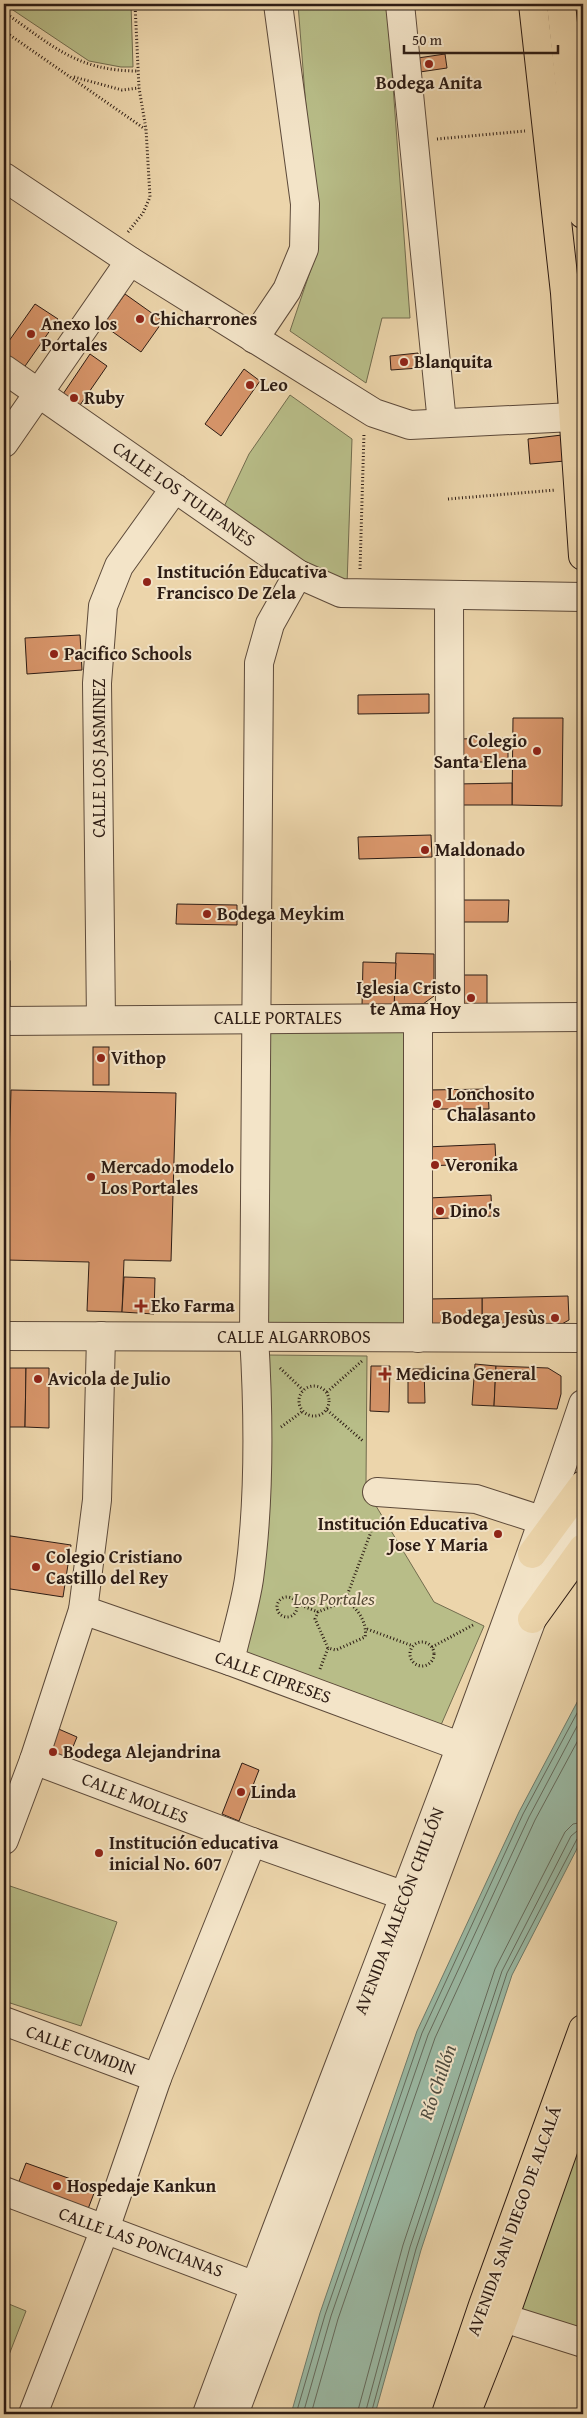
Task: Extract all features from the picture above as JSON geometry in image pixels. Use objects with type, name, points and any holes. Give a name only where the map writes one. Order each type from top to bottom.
[{"type":"main road","points":[[533,4],[565,293],[583,556]]},
{"type":"main road","points":[[561,4],[583,214]]},
{"type":"main road","points":[[532,1554],[583,1485]]},
{"type":"main road","points":[[532,1619],[583,1548]]},
{"type":"main road","name":"AVENIDA SAN DIEGO DE ALCALÁ","points":[[446,2414],[483,2305],[580,2050]]},
{"type":"main road","name":"AVENIDA SAN DIEGO DE ALCALÁ","points":[[466,2414],[504,2318],[583,2094]]},
{"type":"street","points":[[254,339],[287,290],[304,249],[305,204],[278,4]]},
{"type":"street","points":[[400,4],[442,423]]},
{"type":"street","points":[[4,177],[122,256],[374,414],[410,425],[573,417]]},
{"type":"street","points":[[4,443],[38,392],[122,256]]},
{"type":"street","name":"CALLE LOS TULIPANES","points":[[4,369],[298,574],[341,593],[583,597]]},
{"type":"street","name":"CALLE LOS JASMINEZ","points":[[100,1020],[97,683],[103,606],[119,566],[175,488]]},
{"type":"street","points":[[230,1661],[249,1580],[256,1496],[258,1412],[254,1336],[259,663],[270,624],[298,574]]},
{"type":"street","points":[[449,595],[450,1017]]},
{"type":"street","name":"CALLE PORTALES","points":[[4,1021],[583,1017]]},
{"type":"street","points":[[418,1018],[418,1338]]},
{"type":"street","name":"CALLE ALGARROBOS","points":[[4,1336],[583,1338]]},
{"type":"street","points":[[4,1840],[34,1760],[83,1610],[97,1500],[102,1336]]},
{"type":"street","name":"AVENIDA MALECÓN CHILLÓN","points":[[238,2408],[267,2290],[405,1896],[462,1748],[544,1521],[583,1404]]},
{"type":"street","points":[[377,1492],[476,1499],[544,1521]]},
{"type":"street","name":"AVENIDA MALECÓN CHILLÓN","points":[[207,2414],[267,2290],[532,1619],[583,1507]]},
{"type":"street","name":"CALLE CIPRESES","points":[[83,1610],[230,1661],[462,1748]]},
{"type":"street","name":"CALLE MOLLES","points":[[34,1760],[252,1842],[405,1896]]},
{"type":"street","points":[[33,2414],[105,2229],[157,2078],[252,1842]]},
{"type":"street","name":"CALLE CUMDIN","points":[[4,2021],[157,2078]]},
{"type":"street","name":"CALLE LAS PONCIANAS","points":[[4,2191],[267,2290]]},
{"type":"street","points":[[504,2318],[583,2343]]},
{"type":"path","points":[[122,256],[150,197],[146,129],[139,88],[135,4]]},
{"type":"path","points":[[4,12],[68,56],[94,67],[113,71],[138,72]]},
{"type":"path","points":[[4,31],[146,129]]},
{"type":"path","points":[[70,76],[122,90],[139,88]]},
{"type":"path","points":[[414,142],[547,130]]},
{"type":"path","points":[[341,593],[359,580],[365,408]]},
{"type":"path","points":[[448,499],[579,489]]},
{"type":"path","points":[[327,1392],[366,1358]]},
{"type":"path","points":[[276,1364],[303,1390]]},
{"type":"path","points":[[310,1386],[318,1386],[327,1392],[330,1403],[327,1410],[315,1416],[303,1411],[299,1401],[303,1390],[310,1386]]},
{"type":"path","points":[[327,1410],[363,1441]]},
{"type":"path","points":[[273,1433],[303,1411]]},
{"type":"path","points":[[317,1677],[328,1648],[315,1619],[318,1612],[346,1600],[371,1532]]},
{"type":"path","points":[[297,1604],[296,1612],[289,1617],[284,1617],[277,1610],[277,1604],[285,1596],[291,1597],[297,1604],[318,1612]]},
{"type":"path","points":[[328,1648],[336,1650],[365,1637],[366,1629],[354,1604],[346,1600]]},
{"type":"path","points":[[432,1647],[473,1625]]},
{"type":"path","points":[[366,1629],[413,1646],[424,1642],[432,1647],[433,1659],[424,1666],[419,1666],[411,1659],[410,1654],[413,1646]]},
{"type":"green space","points":[[4,4],[131,4],[133,67],[121,67],[89,61]]},
{"type":"green space","points":[[298,4],[387,4],[410,318],[382,318],[366,383],[290,331],[317,251]]},
{"type":"green space","points":[[290,395],[352,439],[347,585],[297,565],[222,511],[249,454]]},
{"type":"green space","points":[[415,1023],[415,1324],[267,1323],[268,1026]]},
{"type":"green space","name":"Los Portales","points":[[266,1355],[367,1356],[366,1484],[373,1501],[434,1602],[484,1626],[441,1725],[241,1653]]},
{"type":"green space","points":[[4,1884],[117,1922],[81,2026],[4,2001]]},
{"type":"green space","points":[[583,2117],[583,2335],[514,2315]]},
{"type":"green space","points":[[4,2302],[26,2311],[7,2360],[4,2359]]},
{"type":"water","name":"Río Chillón","points":[[583,1691],[583,1837],[512,1975],[421,2250],[375,2414],[291,2414],[320,2313],[417,2031],[519,1812]]},
{"type":"building","name":"Bodega Anita","points":[[445,54],[447,68],[413,73],[411,59]]},
{"type":"building","points":[[125,294],[163,321],[141,352],[103,325]]},
{"type":"building","name":"Anexo los Portales","points":[[35,304],[58,319],[23,369],[4,355],[4,348]]},
{"type":"building","name":"Blanquita","points":[[418,353],[419,368],[391,370],[390,356]]},
{"type":"building","points":[[90,354],[107,366],[78,408],[61,397]]},
{"type":"building","points":[[244,369],[260,381],[221,436],[205,424]]},
{"type":"building","points":[[562,435],[565,461],[530,464],[528,439]]},
{"type":"building","name":"Pacifico Schools","points":[[80,635],[82,670],[27,674],[25,638]]},
{"type":"building","name":"Colegio Santa Elena","points":[[429,694],[429,713],[358,714],[358,695]]},
{"type":"building","name":"Colegio Santa Elena","points":[[513,718],[563,718],[562,806],[512,805]]},
{"type":"building","points":[[508,738],[508,762],[457,762],[457,739]]},
{"type":"building","name":"Colegio Santa Elena","points":[[512,783],[512,805],[456,805],[456,784]]},
{"type":"building","points":[[431,835],[432,857],[359,859],[358,837]]},
{"type":"building","points":[[460,900],[509,900],[508,922],[460,922]]},
{"type":"building","name":"Bodega Meykim","points":[[177,904],[237,905],[237,925],[176,924]]},
{"type":"building","points":[[396,953],[434,954],[434,996],[419,1007],[394,1007]]},
{"type":"building","points":[[4,961],[10,961],[10,1006],[4,1006]]},
{"type":"building","points":[[363,962],[396,963],[394,1007],[362,1006]]},
{"type":"building","points":[[459,975],[487,975],[487,1004],[460,1005]]},
{"type":"building","points":[[93,1047],[109,1047],[109,1085],[93,1085]]},
{"type":"building","points":[[488,1089],[489,1109],[428,1109],[428,1090]]},
{"type":"building","name":"Mercado modelo Los Portales","points":[[11,1090],[176,1093],[171,1261],[124,1260],[122,1312],[87,1311],[89,1262],[6,1260]]},
{"type":"building","points":[[495,1144],[496,1163],[427,1166],[426,1147]]},
{"type":"building","points":[[491,1195],[492,1216],[430,1219],[429,1198]]},
{"type":"building","points":[[124,1277],[155,1278],[154,1314],[122,1312]]},
{"type":"building","points":[[568,1296],[569,1320],[560,1325],[482,1326],[482,1298]]},
{"type":"building","points":[[482,1298],[482,1326],[428,1327],[428,1299]]},
{"type":"building","points":[[475,1364],[496,1366],[494,1406],[472,1405]]},
{"type":"building","points":[[371,1366],[390,1366],[389,1412],[370,1411]]},
{"type":"building","points":[[496,1366],[548,1368],[561,1376],[561,1394],[557,1409],[494,1406]]},
{"type":"building","points":[[9,1368],[26,1368],[25,1427],[8,1427]]},
{"type":"building","points":[[26,1368],[49,1368],[49,1428],[25,1427]]},
{"type":"building","points":[[408,1369],[424,1369],[425,1403],[408,1403]]},
{"type":"building","name":"Colegio Cristiano Castillo del Rey","points":[[4,1535],[71,1545],[63,1597],[4,1588]]},
{"type":"building","points":[[54,1727],[77,1737],[66,1764],[43,1754]]},
{"type":"building","name":"Linda","points":[[242,1763],[259,1770],[239,1821],[222,1814]]},
{"type":"building","name":"Hospedaje Kankun","points":[[26,2163],[96,2188],[88,2209],[18,2184]]},
{"type":"place","name":"Bodega Anita","points":[[429,64]]},
{"type":"place","name":"Chicharrones","points":[[140,319]]},
{"type":"place","name":"Anexo los Portales","points":[[31,334]]},
{"type":"place","name":"Blanquita","points":[[404,362]]},
{"type":"place","name":"Leo","points":[[250,385]]},
{"type":"place","name":"Ruby","points":[[74,398]]},
{"type":"place","name":"Institución Educativa Francisco De Zela","points":[[147,582]]},
{"type":"place","name":"Pacifico Schools","points":[[54,654]]},
{"type":"place","name":"Colegio Santa Elena","points":[[537,751]]},
{"type":"place","name":"Maldonado","points":[[425,850]]},
{"type":"place","name":"Bodega Meykim","points":[[207,914]]},
{"type":"place","name":"Iglesia Cristo te Ama Hoy","points":[[471,998]]},
{"type":"place","name":"Vithop","points":[[101,1058]]},
{"type":"place","name":"Lonchosito Chalasanto","points":[[437,1104]]},
{"type":"place","name":"Veronika","points":[[435,1165]]},
{"type":"place","name":"Mercado modelo Los Portales","points":[[91,1177]]},
{"type":"place","name":"Dino's","points":[[440,1211]]},
{"type":"place","name":"Eko Farma","points":[[141,1306]]},
{"type":"place","name":"Bodega Jesùs","points":[[555,1318]]},
{"type":"place","name":"Medicina General","points":[[385,1374]]},
{"type":"place","name":"Avicola de Julio","points":[[38,1379]]},
{"type":"place","name":"Institución Educativa Jose Y Maria","points":[[498,1534]]},
{"type":"place","name":"Colegio Cristiano Castillo del Rey","points":[[36,1567]]},
{"type":"place","name":"Bodega Alejandrina","points":[[53,1752]]},
{"type":"place","name":"Linda","points":[[241,1792]]},
{"type":"place","name":"Institución educativa inicial No. 607","points":[[99,1853]]},
{"type":"place","name":"Hospedaje Kankun","points":[[57,2186]]}]
